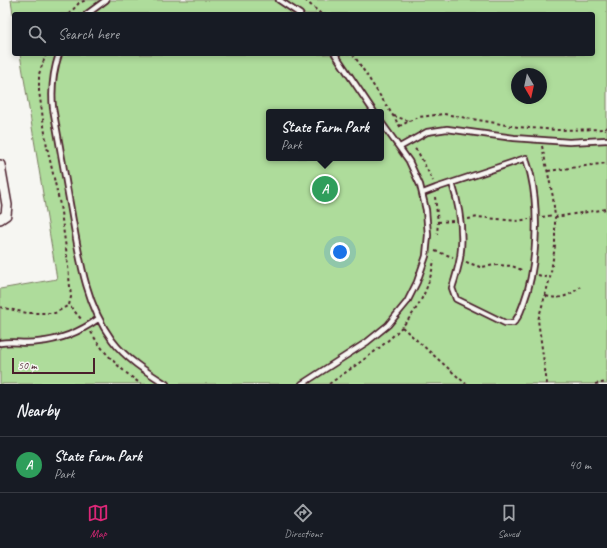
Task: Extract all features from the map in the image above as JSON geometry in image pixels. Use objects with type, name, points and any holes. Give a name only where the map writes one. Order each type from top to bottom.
[{"type":"street","points":[[0,165],[7,205],[3,217]]},
{"type":"lane","points":[[279,0],[297,12]]},
{"type":"lane","points":[[89,12],[103,1]]},
{"type":"lane","points":[[59,56],[53,75],[51,91],[53,108],[80,261],[90,298],[98,319],[112,340],[132,361],[166,384]]},
{"type":"lane","points":[[336,56],[372,109]]},
{"type":"lane","points":[[304,384],[377,334],[393,319],[407,302],[417,282],[428,246],[426,210],[422,193],[409,160],[384,126]]},
{"type":"lane","points":[[400,147],[427,132],[447,129],[514,138],[569,142],[607,140]]},
{"type":"lane","points":[[422,193],[526,158],[531,176],[535,206],[534,246],[528,291],[517,319],[513,323],[504,323],[456,299],[452,288],[460,260],[462,220],[452,183]]},
{"type":"lane","points":[[0,343],[37,343],[61,339],[88,326],[98,319]]},
{"type":"path","points":[[71,12],[79,3],[86,0]]},
{"type":"path","points":[[305,0],[319,12]]},
{"type":"path","points":[[353,56],[401,127],[409,120],[419,117],[444,114],[518,127],[557,130],[605,129],[607,127]]},
{"type":"path","points":[[394,116],[409,120]]},
{"type":"path","points":[[415,149],[418,152],[436,188],[438,222],[436,236]]},
{"type":"path","points":[[548,171],[607,163]]},
{"type":"path","points":[[438,222],[478,217],[517,221],[554,216],[555,246],[546,296],[538,320],[547,384]]},
{"type":"path","points":[[329,384],[384,345],[418,307],[426,293],[432,271],[435,251],[480,267],[497,265],[512,266],[550,278]]},
{"type":"path","points":[[546,296],[554,298],[563,297],[571,294],[580,287]]},
{"type":"path","points":[[0,307],[27,313],[55,313],[69,305]]},
{"type":"path","points":[[402,326],[466,384]]},
{"type":"path","points":[[595,384],[607,382]]},
{"type":"green space","points":[[11,0],[607,0],[607,384],[0,384],[0,289],[57,279],[20,56],[595,56],[595,12],[13,12]]},
{"type":"place","name":"State Farm Park","points":[[325,189]]}]
